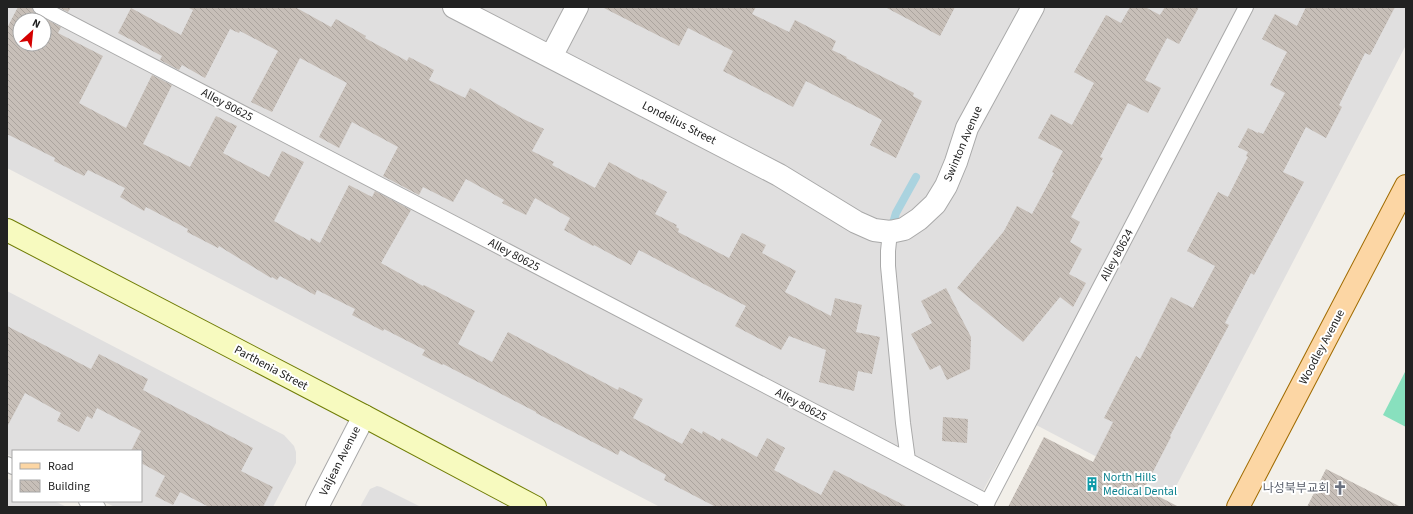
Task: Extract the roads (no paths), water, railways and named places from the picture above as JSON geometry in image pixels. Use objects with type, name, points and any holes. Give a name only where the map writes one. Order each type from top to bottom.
[{"type":"main road","name":"Woodley Avenue","points":[[1238,507],[1406,186]]},
{"type":"main road","name":"Parthenia Street","points":[[7,230],[535,507]]},
{"type":"street","name":"Londelius Street","points":[[454,7],[779,175],[856,222],[874,230],[897,231]]},
{"type":"street","points":[[551,57],[577,7]]},
{"type":"street","name":"Swinton Avenue","points":[[897,231],[919,219],[935,204],[946,186],[956,162],[967,128],[1033,7]]},
{"type":"street","name":"Valjean Avenue","points":[[317,507],[364,416]]},
{"type":"lane","name":"Alley 80625","points":[[40,7],[908,460],[987,505]]},
{"type":"lane","name":"Alley 80624","points":[[987,505],[1246,7]]},
{"type":"lane","points":[[897,231],[888,251],[888,266],[908,460]]},
{"type":"lane","points":[[88,502],[98,507]]},
{"type":"waterway","points":[[891,230],[896,213],[916,177]]},
{"type":"place","name":"North Hills Medical Dental","points":[[1092,484]]},
{"type":"place","name":"나성북부교회","points":[[1340,488]]}]
